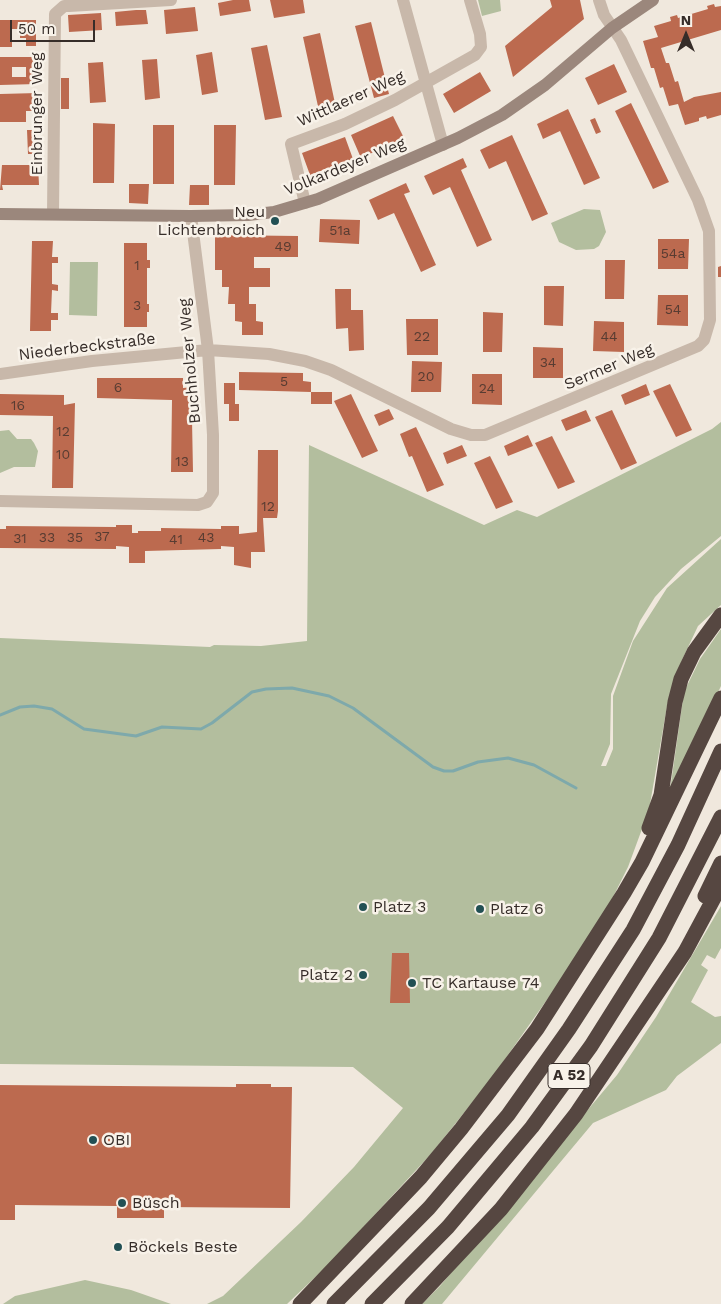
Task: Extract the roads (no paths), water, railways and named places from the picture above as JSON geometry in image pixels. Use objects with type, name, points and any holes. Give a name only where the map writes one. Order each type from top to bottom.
[{"type":"highway","points":[[619,902],[661,795],[674,710],[681,679],[694,652],[721,615]]},
{"type":"highway","points":[[300,1304],[379,1223],[467,1122],[537,1029],[619,902],[642,862],[721,698]]},
{"type":"highway","name":"A 52","points":[[334,1304],[429,1208],[508,1115],[570,1029],[633,930],[678,845],[721,751]]},
{"type":"highway","name":"A 52","points":[[372,1304],[448,1227],[532,1127],[591,1046],[659,938],[721,817]]},
{"type":"highway","points":[[654,998],[721,863]]},
{"type":"highway","points":[[412,1304],[501,1209],[538,1164],[612,1062],[685,952],[721,885]]},
{"type":"street","name":"Einbrunger Weg","points":[[53,214],[54,20],[58,10],[74,3],[171,0]]},
{"type":"street","name":"Wittlaerer Weg","points":[[403,0],[443,145]]},
{"type":"street","name":"Wittlaerer Weg","points":[[305,203],[291,144],[345,124],[425,84],[475,55],[481,47],[480,34],[470,0]]},
{"type":"street","name":"Sermer Weg","points":[[208,350],[245,351],[305,361],[369,387],[451,429],[471,435],[485,435],[687,352],[704,340],[710,320],[709,231],[698,200],[621,40],[601,9],[599,0]]},
{"type":"street","name":"Volkardeyer Weg","points":[[0,214],[191,216],[274,212],[305,203],[443,145],[515,106],[545,85],[612,28],[653,0]]},
{"type":"street","name":"Buchholzer Weg","points":[[0,501],[189,505],[207,502],[213,493],[213,435],[208,350],[191,216]]},
{"type":"street","name":"Niederbeckstraße","points":[[0,374],[92,360],[208,350]]},
{"type":"waterway","points":[[0,715],[20,707],[34,706],[52,709],[84,729],[136,736],[162,727],[201,729],[212,723],[252,692],[266,689],[292,688],[329,696],[353,708],[433,767],[444,771],[453,771],[478,762],[508,758],[534,765],[576,788]]},
{"type":"place","name":"Neu Lichtenbroich","points":[[275,221]]},
{"type":"place","name":"Platz 3","points":[[363,907]]},
{"type":"place","name":"Platz 6","points":[[480,909]]},
{"type":"place","name":"Platz 2","points":[[363,975]]},
{"type":"place","name":"TC Kartause 74","points":[[412,983]]},
{"type":"place","name":"OBI","points":[[93,1140]]},
{"type":"place","name":"Büsch","points":[[122,1203]]},
{"type":"place","name":"Böckels Beste","points":[[118,1247]]}]
